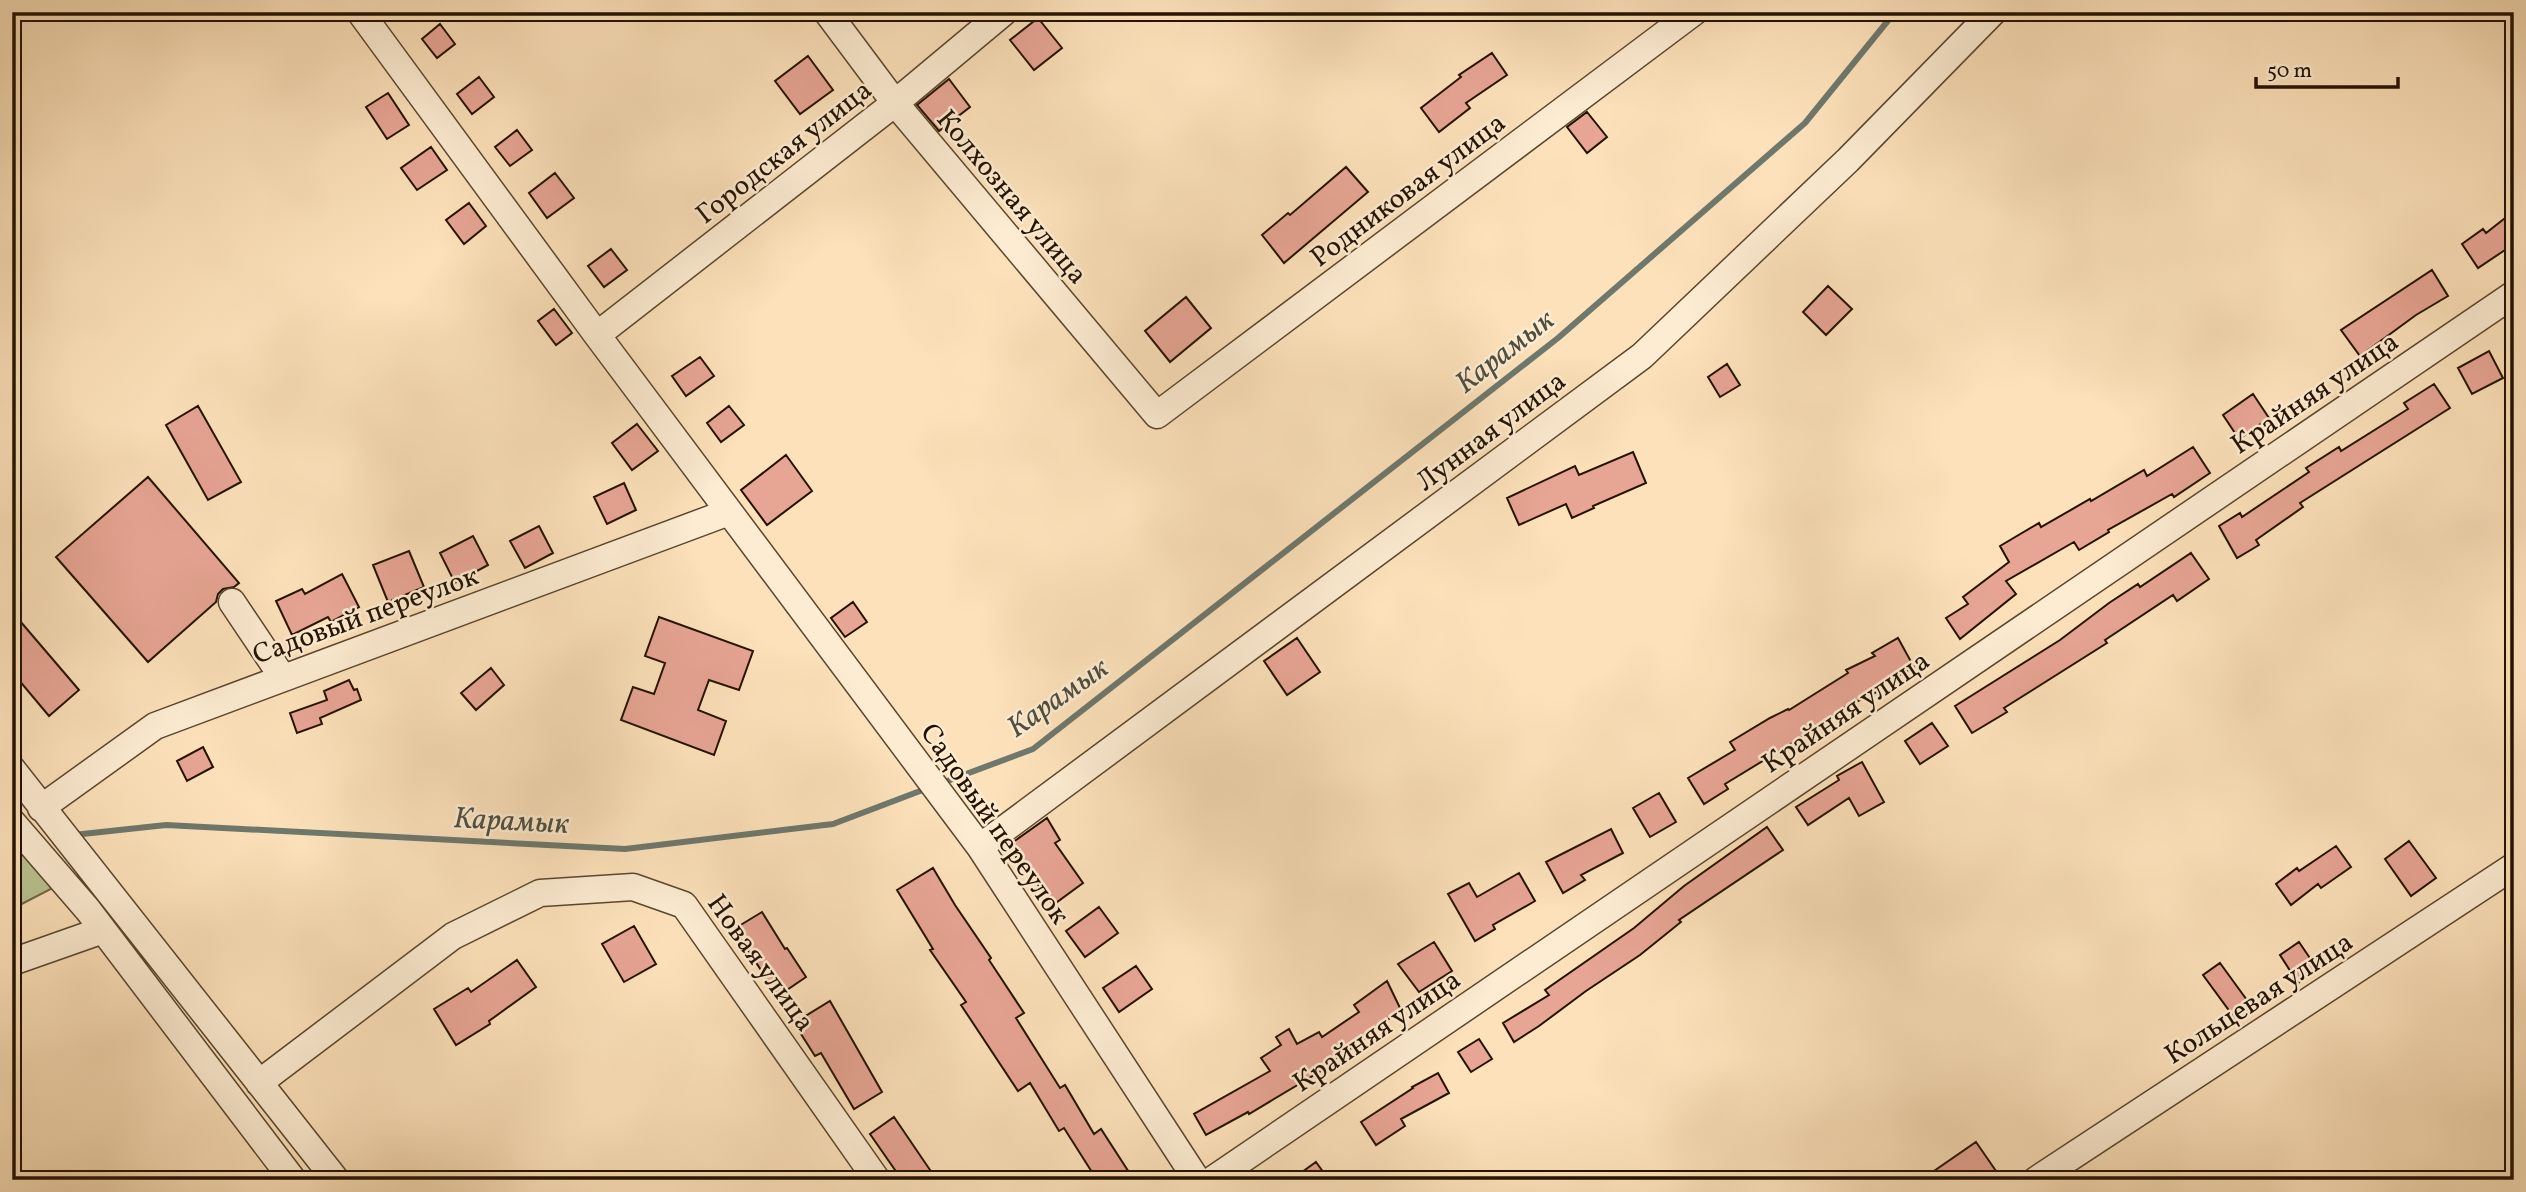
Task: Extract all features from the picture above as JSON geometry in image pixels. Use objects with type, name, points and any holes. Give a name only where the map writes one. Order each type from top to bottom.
[{"type":"street","name":"Садовый переулок","points":[[360,12],[597,335],[980,847],[1197,1180]]},
{"type":"street","name":"Колхозная улица","points":[[827,12],[895,103],[1157,415]]},
{"type":"street","name":"Городская улица","points":[[597,335],[895,103],[1004,12]]},
{"type":"street","name":"Родниковая улица","points":[[1157,415],[1695,12]]},
{"type":"street","name":"Лунная улица","points":[[980,847],[1642,356],[1848,160],[1993,12]]},
{"type":"street","name":"Крайняя улица","points":[[1212,1180],[2514,294]]},
{"type":"street","name":"Садовый переулок","points":[[41,808],[155,726],[729,512]]},
{"type":"street","points":[[232,602],[283,678]]},
{"type":"street","points":[[12,769],[336,1180]]},
{"type":"street","points":[[12,821],[96,920],[293,1180]]},
{"type":"street","name":"Кольцевая улица","points":[[2036,1180],[2514,866]]},
{"type":"street","name":"Новая улица","points":[[259,1083],[453,936],[540,893],[633,887],[684,905],[877,1180]]},
{"type":"street","points":[[12,962],[96,920]]},
{"type":"green space","points":[[12,808],[72,878],[12,909]]},
{"type":"building","points":[[1038,18],[1062,48],[1034,70],[1010,40]]},
{"type":"building","points":[[440,24],[455,44],[437,58],[422,39]]},
{"type":"building","points":[[1492,53],[1507,75],[1466,103],[1470,108],[1439,132],[1421,108],[1461,77],[1459,75]]},
{"type":"building","points":[[808,56],[833,90],[800,114],[775,81]]},
{"type":"building","points":[[479,77],[494,97],[472,114],[457,94]]},
{"type":"building","points":[[949,79],[970,107],[939,131],[917,105]]},
{"type":"building","points":[[388,93],[409,125],[387,139],[366,107]]},
{"type":"building","points":[[1587,112],[1607,137],[1587,153],[1567,127]]},
{"type":"building","points":[[517,130],[532,150],[510,166],[495,147]]},
{"type":"building","points":[[431,147],[447,170],[417,190],[401,168]]},
{"type":"building","points":[[1346,167],[1368,192],[1284,263],[1262,235]]},
{"type":"building","points":[[555,173],[574,198],[547,218],[529,193]]},
{"type":"building","points":[[469,203],[486,226],[464,244],[446,220]]},
{"type":"building","points":[[2514,211],[2514,262],[2505,250],[2478,268],[2462,244],[2483,229],[2486,233]]},
{"type":"building","points":[[611,249],[627,270],[604,287],[588,266]]},
{"type":"building","points":[[2432,270],[2448,296],[2416,315],[2360,356],[2341,330]]},
{"type":"building","points":[[1828,286],[1852,309],[1826,335],[1803,312]]},
{"type":"building","points":[[1186,297],[1211,328],[1170,362],[1145,331]]},
{"type":"building","points":[[554,309],[572,333],[556,345],[538,321]]},
{"type":"building","points":[[2489,351],[2503,378],[2472,394],[2458,368]]},
{"type":"building","points":[[700,357],[714,376],[686,396],[672,376]]},
{"type":"building","points":[[1727,364],[1740,385],[1720,397],[1708,377]]},
{"type":"building","points":[[2434,384],[2450,408],[2300,503],[2303,507],[2256,540],[2259,545],[2237,558],[2219,526],[2240,513],[2242,517],[2309,472],[2306,468],[2339,447],[2341,451],[2408,409],[2404,403]]},
{"type":"building","points":[[2253,394],[2269,418],[2239,439],[2223,415]]},
{"type":"building","points":[[198,406],[241,482],[208,500],[166,425]]},
{"type":"building","points":[[729,406],[744,425],[721,442],[707,423]]},
{"type":"building","points":[[637,424],[658,451],[632,470],[612,443]]},
{"type":"building","points":[[2193,447],[2210,473],[2174,497],[2172,494],[2108,530],[2109,532],[2079,550],[2074,542],[2006,581],[2016,594],[1960,639],[1946,618],[1968,604],[1963,597],[2009,562],[2000,546],[2039,523],[2041,527],[2090,499],[2091,501],[2144,470],[2147,476]]},
{"type":"building","points":[[1633,452],[1646,483],[1572,518],[1566,504],[1519,525],[1507,498],[1575,466],[1579,475]]},
{"type":"building","points":[[786,455],[812,491],[767,525],[741,490]]},
{"type":"building","points":[[148,477],[239,583],[223,589],[216,602],[148,662],[56,557]]},
{"type":"building","points":[[624,483],[636,510],[607,524],[594,497]]},
{"type":"building","points":[[539,526],[553,553],[525,568],[510,541]]},
{"type":"building","points":[[473,536],[488,565],[455,583],[440,553]]},
{"type":"building","points":[[409,551],[424,587],[388,602],[373,565]]},
{"type":"building","points":[[2191,553],[2209,579],[2177,601],[2173,595],[2105,640],[2107,643],[2004,708],[2007,712],[1972,733],[1955,706],[2060,640],[2138,584],[2140,587]]},
{"type":"building","points":[[342,574],[359,607],[331,622],[328,617],[292,635],[276,601],[302,589],[305,594]]},
{"type":"building","points":[[853,602],[867,622],[845,637],[831,618]]},
{"type":"building","points":[[659,617],[753,651],[739,690],[709,680],[698,710],[726,721],[714,755],[621,720],[633,687],[654,694],[665,663],[645,656]]},
{"type":"building","points":[[20,621],[79,690],[49,716],[12,672],[12,628]]},
{"type":"building","points":[[1297,638],[1320,672],[1287,695],[1264,661]]},
{"type":"building","points":[[1898,638],[1914,667],[1881,686],[1883,689],[1841,709],[1843,712],[1725,784],[1728,789],[1704,804],[1688,778],[1735,750],[1730,742],[1789,710],[1848,673],[1846,670],[1875,656],[1872,653]]},
{"type":"building","points":[[491,668],[504,685],[476,710],[461,693]]},
{"type":"building","points":[[349,680],[354,690],[357,689],[361,700],[320,718],[322,724],[297,733],[290,713],[327,700],[324,691]]},
{"type":"building","points":[[1932,723],[1948,746],[1920,764],[1905,741]]},
{"type":"building","points":[[203,747],[213,767],[187,781],[177,761]]},
{"type":"building","points":[[1862,762],[1884,802],[1859,816],[1849,798],[1808,825],[1796,807],[1839,780],[1837,776]]},
{"type":"building","points":[[1659,793],[1676,822],[1650,837],[1633,808]]},
{"type":"building","points":[[1047,818],[1060,840],[1055,843],[1083,883],[1053,905],[1022,863],[1020,864],[1009,845]]},
{"type":"building","points":[[1767,827],[1783,850],[1679,920],[1681,922],[1640,955],[1514,1042],[1503,1023],[1549,995],[1545,990],[1634,928],[1684,886]]},
{"type":"building","points":[[1611,829],[1623,853],[1581,875],[1585,880],[1563,893],[1546,862]]},
{"type":"building","points":[[2409,841],[2436,878],[2411,896],[2385,859]]},
{"type":"building","points":[[2336,846],[2351,867],[2321,888],[2318,884],[2291,905],[2276,884],[2297,868],[2299,871]]},
{"type":"building","points":[[933,868],[1024,1013],[1016,1018],[1060,1088],[1065,1085],[1094,1134],[1101,1129],[1134,1180],[1097,1180],[1064,1128],[1059,1131],[1030,1083],[1018,1091],[961,1005],[966,1002],[930,950],[933,949],[897,890]]},
{"type":"building","points":[[1519,873],[1535,901],[1493,925],[1495,929],[1475,941],[1448,894],[1469,883],[1477,897]]},
{"type":"building","points":[[1099,907],[1118,933],[1085,957],[1066,931]]},
{"type":"building","points":[[762,912],[806,977],[778,996],[734,929]]},
{"type":"building","points":[[634,926],[656,964],[624,982],[602,944]]},
{"type":"building","points":[[1434,942],[1452,971],[1419,992],[1398,964]]},
{"type":"building","points":[[2299,942],[2318,970],[2298,983],[2280,955]]},
{"type":"building","points":[[517,960],[536,987],[489,1021],[490,1024],[456,1045],[434,1009],[468,988],[471,992]]},
{"type":"building","points":[[2220,963],[2252,1007],[2236,1020],[2203,975]]},
{"type":"building","points":[[1136,966],[1152,989],[1119,1012],[1103,988]]},
{"type":"building","points":[[1387,981],[1401,1010],[1334,1060],[1336,1062],[1249,1114],[1248,1112],[1206,1135],[1194,1114],[1270,1071],[1261,1058],[1281,1045],[1276,1037],[1289,1029],[1297,1044],[1319,1032],[1322,1037],[1359,1012],[1354,1005]]},
{"type":"building","points":[[830,1001],[882,1092],[854,1109],[821,1053],[815,1056],[794,1023]]},
{"type":"building","points":[[1479,1039],[1492,1059],[1471,1072],[1458,1052]]},
{"type":"building","points":[[1438,1073],[1449,1093],[1401,1119],[1405,1126],[1376,1145],[1361,1122],[1412,1087]]},
{"type":"building","points":[[894,1117],[937,1180],[902,1180],[870,1134]]},
{"type":"building","points":[[1976,1142],[1996,1171],[1983,1180],[1921,1180]]},
{"type":"building","points":[[1316,1162],[1329,1180],[1291,1180]]},
{"type":"waterway","name":"Карамык","points":[[942,783],[1033,749],[1558,338],[1805,123],[1895,12]]},
{"type":"waterway","name":"Карамык","points":[[73,835],[166,825],[625,849],[833,824],[928,788]]}]
